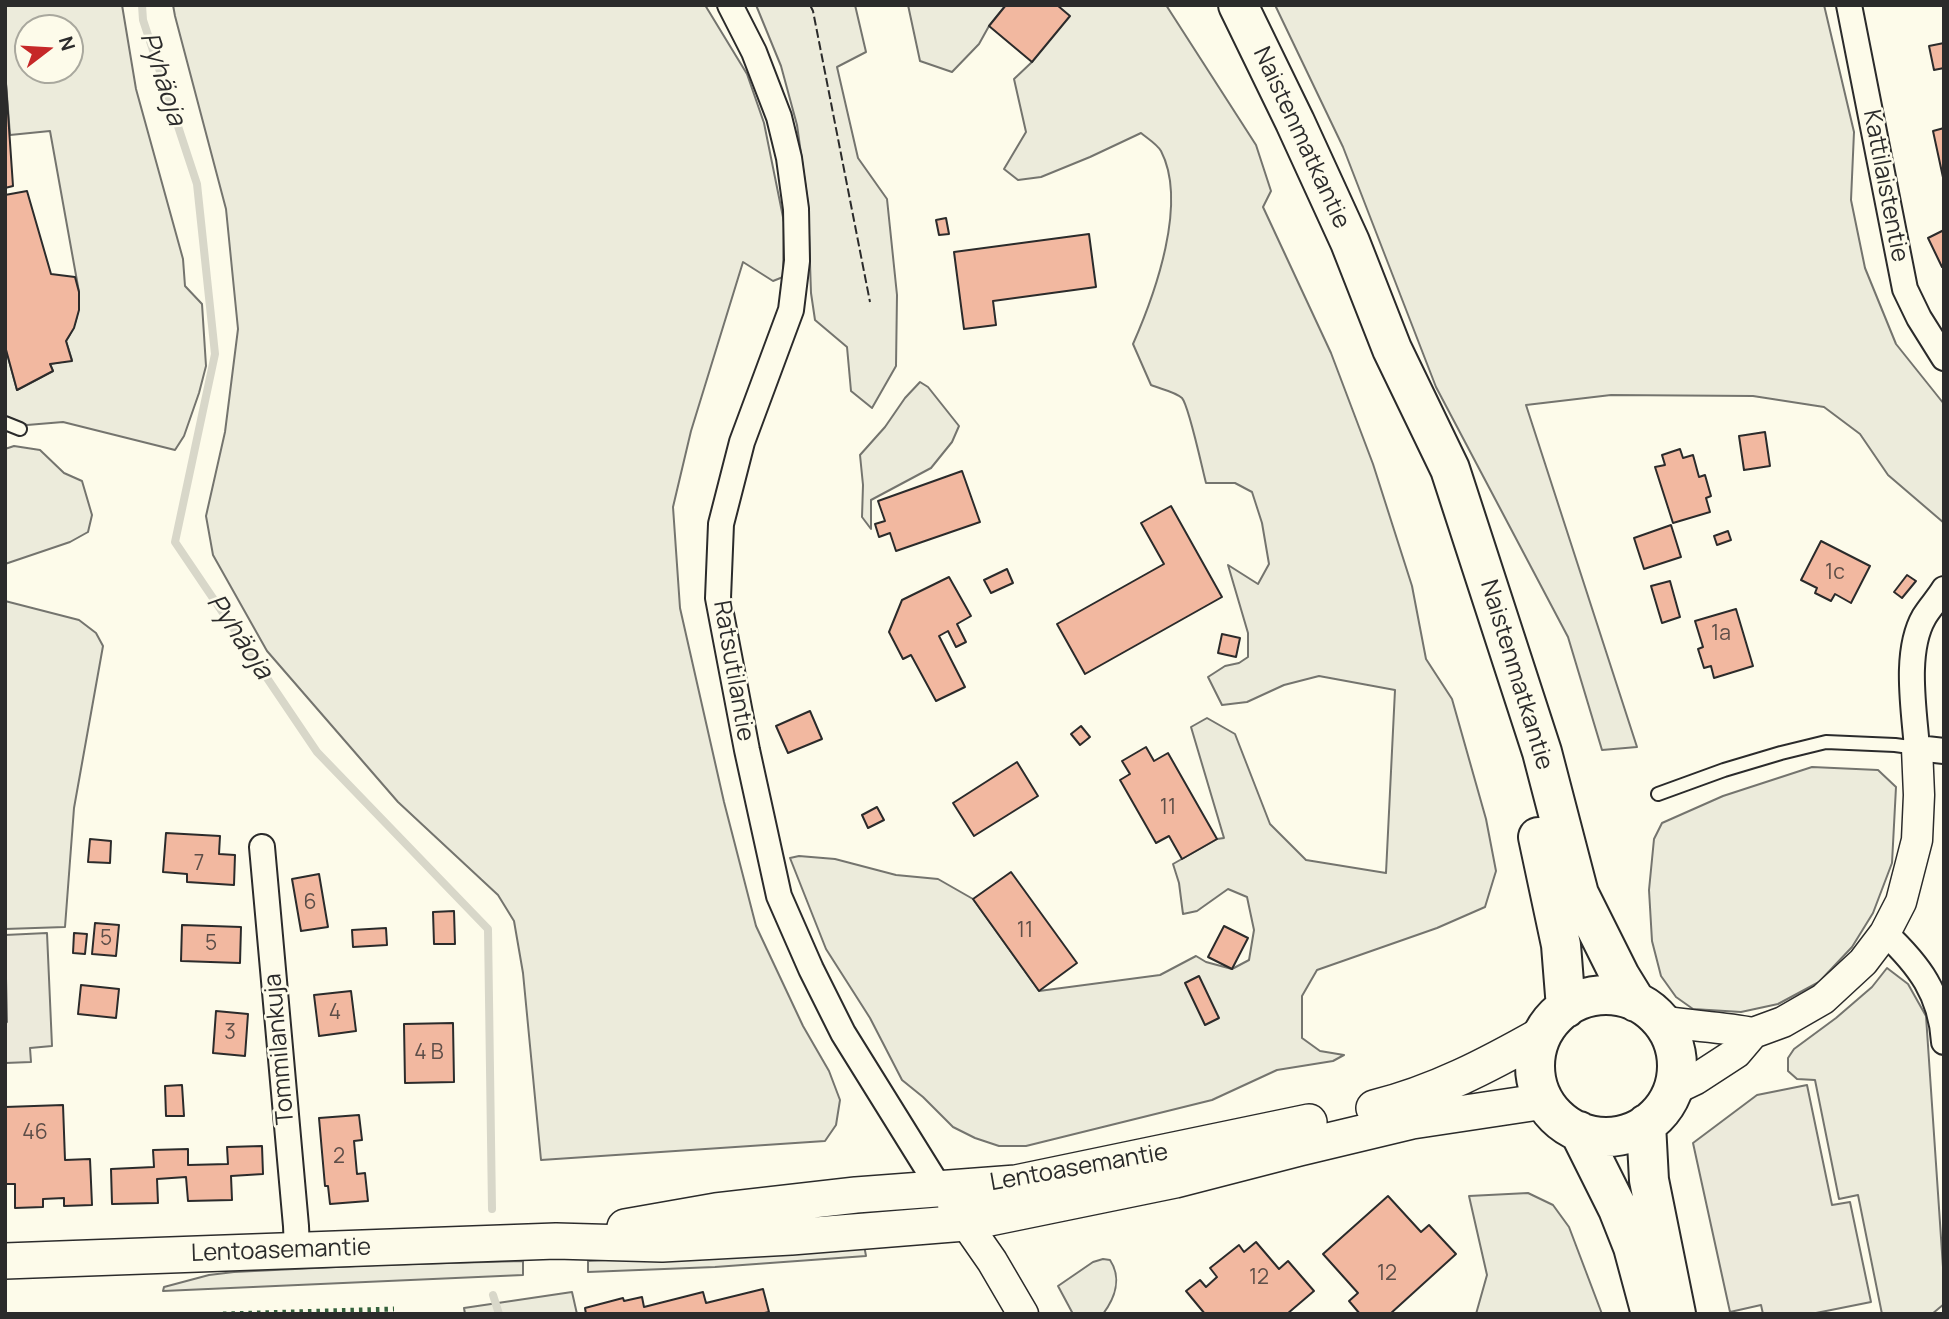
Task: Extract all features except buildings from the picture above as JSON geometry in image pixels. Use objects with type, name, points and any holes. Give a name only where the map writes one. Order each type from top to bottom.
[{"type":"main road","name":"Naistenmatkantie","points":[[1238,5],[1295,122],[1350,243],[1392,349],[1450,469],[1542,752],[1579,894],[1620,976],[1648,1011]]},
{"type":"main road","name":"Naistenmatkantie","points":[[1392,349],[1411,422],[1504,715],[1542,851],[1561,945],[1554,1021]]},
{"type":"main road","points":[[1598,995],[1624,997],[1648,1011],[1667,1030],[1675,1052],[1673,1090],[1663,1107],[1646,1124],[1614,1136],[1579,1132],[1551,1111],[1539,1091],[1535,1068],[1536,1052],[1554,1021],[1576,1002],[1598,995]]},
{"type":"main road","name":"Lentoasemantie","points":[[556,1241],[716,1211],[856,1195],[1016,1184],[1262,1132],[1405,1100],[1467,1075],[1554,1021]]},
{"type":"main road","name":"Lentoasemantie","points":[[5,1261],[556,1241],[662,1244],[965,1223],[1175,1181],[1412,1121],[1545,1101]]},
{"type":"main road","points":[[1646,1124],[1649,1180],[1676,1314]]},
{"type":"main road","points":[[1579,1132],[1633,1247],[1651,1314]]},
{"type":"street","name":"Ratsutilantie","points":[[730,5],[754,52],[779,117],[789,158],[794,196],[797,261],[791,310],[742,442],[722,524],[718,598],[779,896],[843,1033],[940,1189]]},
{"type":"street","name":"Kattilaistentie","points":[[1849,5],[1905,289],[1944,358]]},
{"type":"street","points":[[1673,1090],[1696,1079],[1736,1053],[1753,1033],[1783,1022],[1823,999],[1863,962],[1885,933],[1901,902],[1917,840],[1919,795],[1931,750],[1913,696],[1914,646],[1924,618],[1944,589]]},
{"type":"street","name":"Tommilankuja","points":[[262,848],[297,1250]]},
{"type":"street","points":[[1885,933],[1924,975],[1943,1022],[1944,1042]]},
{"type":"street","points":[[1648,1011],[1682,1025],[1753,1033]]},
{"type":"street","points":[[940,1189],[992,1261],[1023,1314]]},
{"type":"lane","points":[[5,423],[20,429]]},
{"type":"lane","points":[[1658,794],[1724,770],[1826,742],[1895,745],[1931,750]]},
{"type":"shaded area","points":[[5,5],[122,5],[136,89],[183,259],[185,286],[202,304],[206,366],[184,436],[175,450],[63,422],[27,425],[5,416],[5,346],[17,390],[53,371],[50,364],[72,360],[66,341],[77,318],[79,305],[79,292],[50,131],[10,135],[5,70]]},
{"type":"shaded area","points":[[173,5],[705,5],[747,74],[764,123],[784,222],[783,277],[773,281],[743,262],[691,431],[673,507],[680,608],[724,802],[756,926],[803,1026],[829,1071],[840,1100],[836,1125],[825,1141],[541,1160],[523,973],[514,921],[498,895],[398,802],[267,651],[213,555],[206,516],[225,432],[238,329],[226,209]]},
{"type":"shaded area","points":[[756,5],[855,5],[866,52],[837,67],[858,158],[887,199],[897,295],[896,366],[872,408],[851,391],[847,347],[815,320],[811,293],[808,204],[797,125],[781,66]]},
{"type":"shaded area","points":[[908,5],[1006,5],[979,44],[952,72],[920,61]]},
{"type":"shaded area","points":[[1057,5],[1166,5],[1256,145],[1271,191],[1263,207],[1331,353],[1373,464],[1412,586],[1426,659],[1452,699],[1486,819],[1496,871],[1485,907],[1437,928],[1317,970],[1302,996],[1302,1038],[1320,1051],[1344,1055],[1333,1061],[1277,1070],[1212,1100],[1026,1146],[999,1146],[953,1127],[902,1080],[870,1018],[826,949],[790,858],[799,856],[835,859],[896,875],[938,879],[973,899],[1039,991],[1160,975],[1196,956],[1206,962],[1232,969],[1249,960],[1254,930],[1247,897],[1228,889],[1197,911],[1183,914],[1179,883],[1173,864],[1217,839],[1224,838],[1191,727],[1207,718],[1235,734],[1270,824],[1306,860],[1386,873],[1395,690],[1319,676],[1284,685],[1247,702],[1222,705],[1208,677],[1225,666],[1239,663],[1248,657],[1248,633],[1228,565],[1258,584],[1269,564],[1262,523],[1252,492],[1235,483],[1206,483],[1185,403],[1175,394],[1151,385],[1133,344],[1159,275],[1170,222],[1168,172],[1161,151],[1141,133],[1041,177],[1018,180],[1004,169],[1026,132],[1014,79],[1032,62]]},
{"type":"shaded area","points":[[1275,5],[1824,5],[1854,132],[1851,200],[1865,268],[1896,344],[1944,404],[1944,523],[1888,475],[1860,434],[1824,407],[1753,396],[1611,395],[1526,405],[1637,747],[1602,750],[1568,637],[1436,387],[1343,147]]},
{"type":"shaded area","points":[[920,382],[928,387],[959,426],[952,442],[931,468],[871,500],[871,529],[862,517],[860,455]]},
{"type":"shaded area","points":[[14,446],[40,450],[64,473],[82,481],[92,515],[88,532],[70,542],[5,564],[5,449]]},
{"type":"shaded area","points":[[5,601],[79,620],[96,633],[103,646],[74,808],[65,927],[5,929]]},
{"type":"shaded area","points":[[1812,767],[1878,770],[1896,787],[1892,863],[1873,913],[1852,947],[1819,982],[1778,1004],[1741,1012],[1693,1009],[1676,997],[1661,976],[1652,941],[1649,890],[1654,839],[1662,823],[1723,796]]},
{"type":"shaded area","points":[[47,933],[52,1046],[30,1048],[31,1062],[5,1063],[5,935]]},
{"type":"shaded area","points":[[1887,968],[1908,984],[1926,1016],[1944,1282],[1944,1304],[1932,1314],[1882,1314],[1858,1195],[1839,1199],[1815,1080],[1797,1079],[1788,1071],[1788,1058],[1794,1049],[1872,987]]},
{"type":"shaded area","points":[[1807,1085],[1832,1205],[1850,1202],[1871,1302],[1811,1314],[1763,1314],[1761,1305],[1730,1312],[1693,1143],[1757,1095]]},
{"type":"shaded area","points":[[1528,1193],[1553,1205],[1569,1227],[1602,1314],[1476,1314],[1487,1275],[1469,1196]]},
{"type":"shaded area","points":[[864,1245],[866,1256],[715,1267],[588,1272],[588,1261]]},
{"type":"shaded area","points":[[1110,1260],[1116,1274],[1116,1288],[1111,1301],[1103,1314],[1073,1314],[1058,1286],[1093,1262]]},
{"type":"shaded area","points":[[523,1261],[523,1275],[163,1291],[164,1287],[209,1275],[234,1272]]},
{"type":"shaded area","points":[[572,1292],[577,1314],[465,1314],[464,1308]]},
{"type":"waterway","name":"Pyhäoja","points":[[142,5],[143,20],[197,184],[215,354],[175,542],[317,752],[488,929],[492,1209]]},
{"type":"waterway","name":"Pyhäoja","points":[[493,1295],[499,1314]]},
{"type":"hedge","points":[[223,1314],[394,1309]]},
{"type":"fence","points":[[810,5],[870,302]]}]
